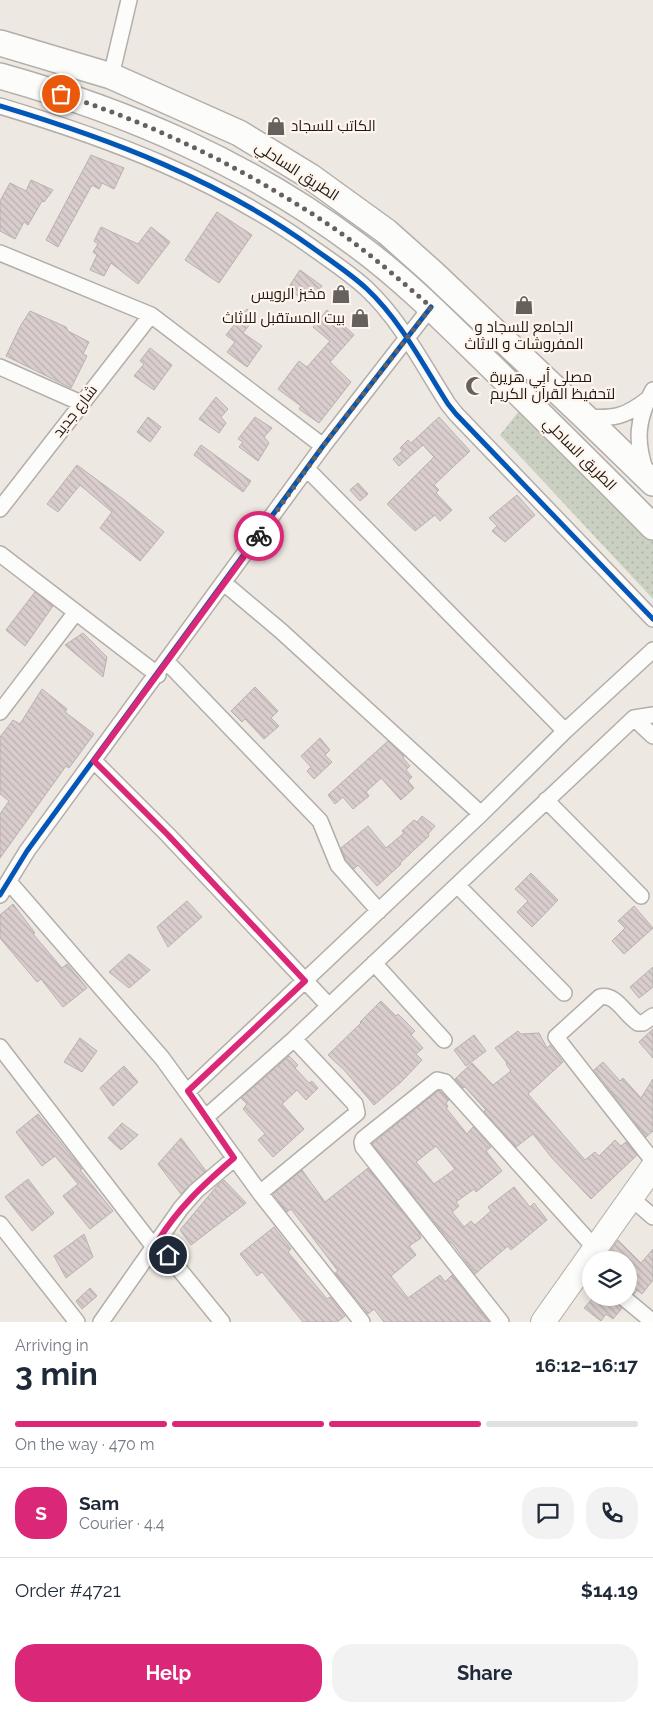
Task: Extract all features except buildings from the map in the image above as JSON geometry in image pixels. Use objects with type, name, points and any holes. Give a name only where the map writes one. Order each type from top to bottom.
[{"type":"highway","name":"الطريق الساحلي","points":[[0,43],[111,76],[239,133],[311,177],[387,232],[480,317],[650,481]]},
{"type":"highway","name":"الطريق الساحلي","points":[[0,76],[90,103],[150,126],[220,160],[310,212],[357,245],[431,307],[653,527]]},
{"type":"main road","points":[[596,1251],[653,1167]]},
{"type":"main road","points":[[543,1322],[582,1271]]},
{"type":"street","points":[[111,76],[129,0]]},
{"type":"street","points":[[0,106],[118,145],[173,168],[245,203],[287,229],[362,284],[386,311],[406,338],[456,414],[653,619]]},
{"type":"street","points":[[0,253],[151,315],[323,446]]},
{"type":"street","points":[[0,895],[27,851],[162,669],[323,446],[431,307]]},
{"type":"street","name":"شارع جديد","points":[[0,509],[151,315]]},
{"type":"street","points":[[0,368],[81,403]]},
{"type":"street","points":[[585,417],[606,418],[626,414],[650,395]]},
{"type":"street","points":[[650,395],[638,433],[639,448],[650,481]]},
{"type":"street","points":[[308,469],[565,731]]},
{"type":"street","points":[[0,554],[76,612],[162,669],[320,821],[338,864],[379,911]]},
{"type":"street","points":[[224,583],[281,631],[481,814]]},
{"type":"street","points":[[0,712],[76,612]]},
{"type":"street","points":[[188,1091],[481,814],[565,731],[653,650]]},
{"type":"street","points":[[206,1117],[294,1039],[634,718],[653,715]]},
{"type":"street","points":[[634,718],[653,736]]},
{"type":"street","points":[[94,761],[168,835],[329,1006]]},
{"type":"street","points":[[546,800],[641,896]]},
{"type":"street","points":[[9,882],[162,1058],[188,1091],[260,1193],[362,1322]]},
{"type":"street","points":[[458,885],[564,993]]},
{"type":"street","points":[[374,962],[444,1040]]},
{"type":"street","points":[[653,1016],[643,1023],[638,1023],[612,997],[603,996],[556,1037],[653,1161]]},
{"type":"street","points":[[260,1193],[357,1113],[355,1104],[294,1039]]},
{"type":"street","points":[[0,1047],[155,1245],[222,1322]]},
{"type":"street","points":[[501,1322],[363,1147],[364,1139],[436,1080],[445,1082],[583,1251]]},
{"type":"street","points":[[101,1322],[174,1217],[189,1199],[234,1158]]},
{"type":"street","points":[[631,1198],[653,1217]]},
{"type":"street","points":[[0,1224],[77,1322]]},
{"type":"street","points":[[634,1306],[653,1322]]},
{"type":"green space","points":[[523,406],[653,539],[653,599],[500,435]]},
{"type":"cycle path","points":[[0,106],[123,148],[202,182],[277,224],[354,278],[379,302],[401,329],[456,414],[653,619]]},
{"type":"cycle path","points":[[0,895],[27,851],[323,446],[431,307]]},
{"type":"way so far","points":[[61,94],[150,126],[203,150],[261,182],[310,212],[357,245],[431,307],[323,446],[259,536]]},
{"type":"place","name":"الكاتب للسجاد","points":[[276,126]]},
{"type":"place","name":"مخبز الرويس","points":[[341,294]]},
{"type":"place","name":"الجامع للسجاد و المفروشات و الاثاث","points":[[524,305]]},
{"type":"place","name":"بيت المستقبل للاثاث","points":[[360,318]]},
{"type":"place","name":"مصلى أبي هريرة لتحفيظ القرآن الكريم","points":[[475,386]]},
{"type":"route","points":[[168,1255],[157,1242],[165,1230],[196,1191],[234,1158],[188,1091],[305,981],[168,835],[94,761],[259,536]]}]
